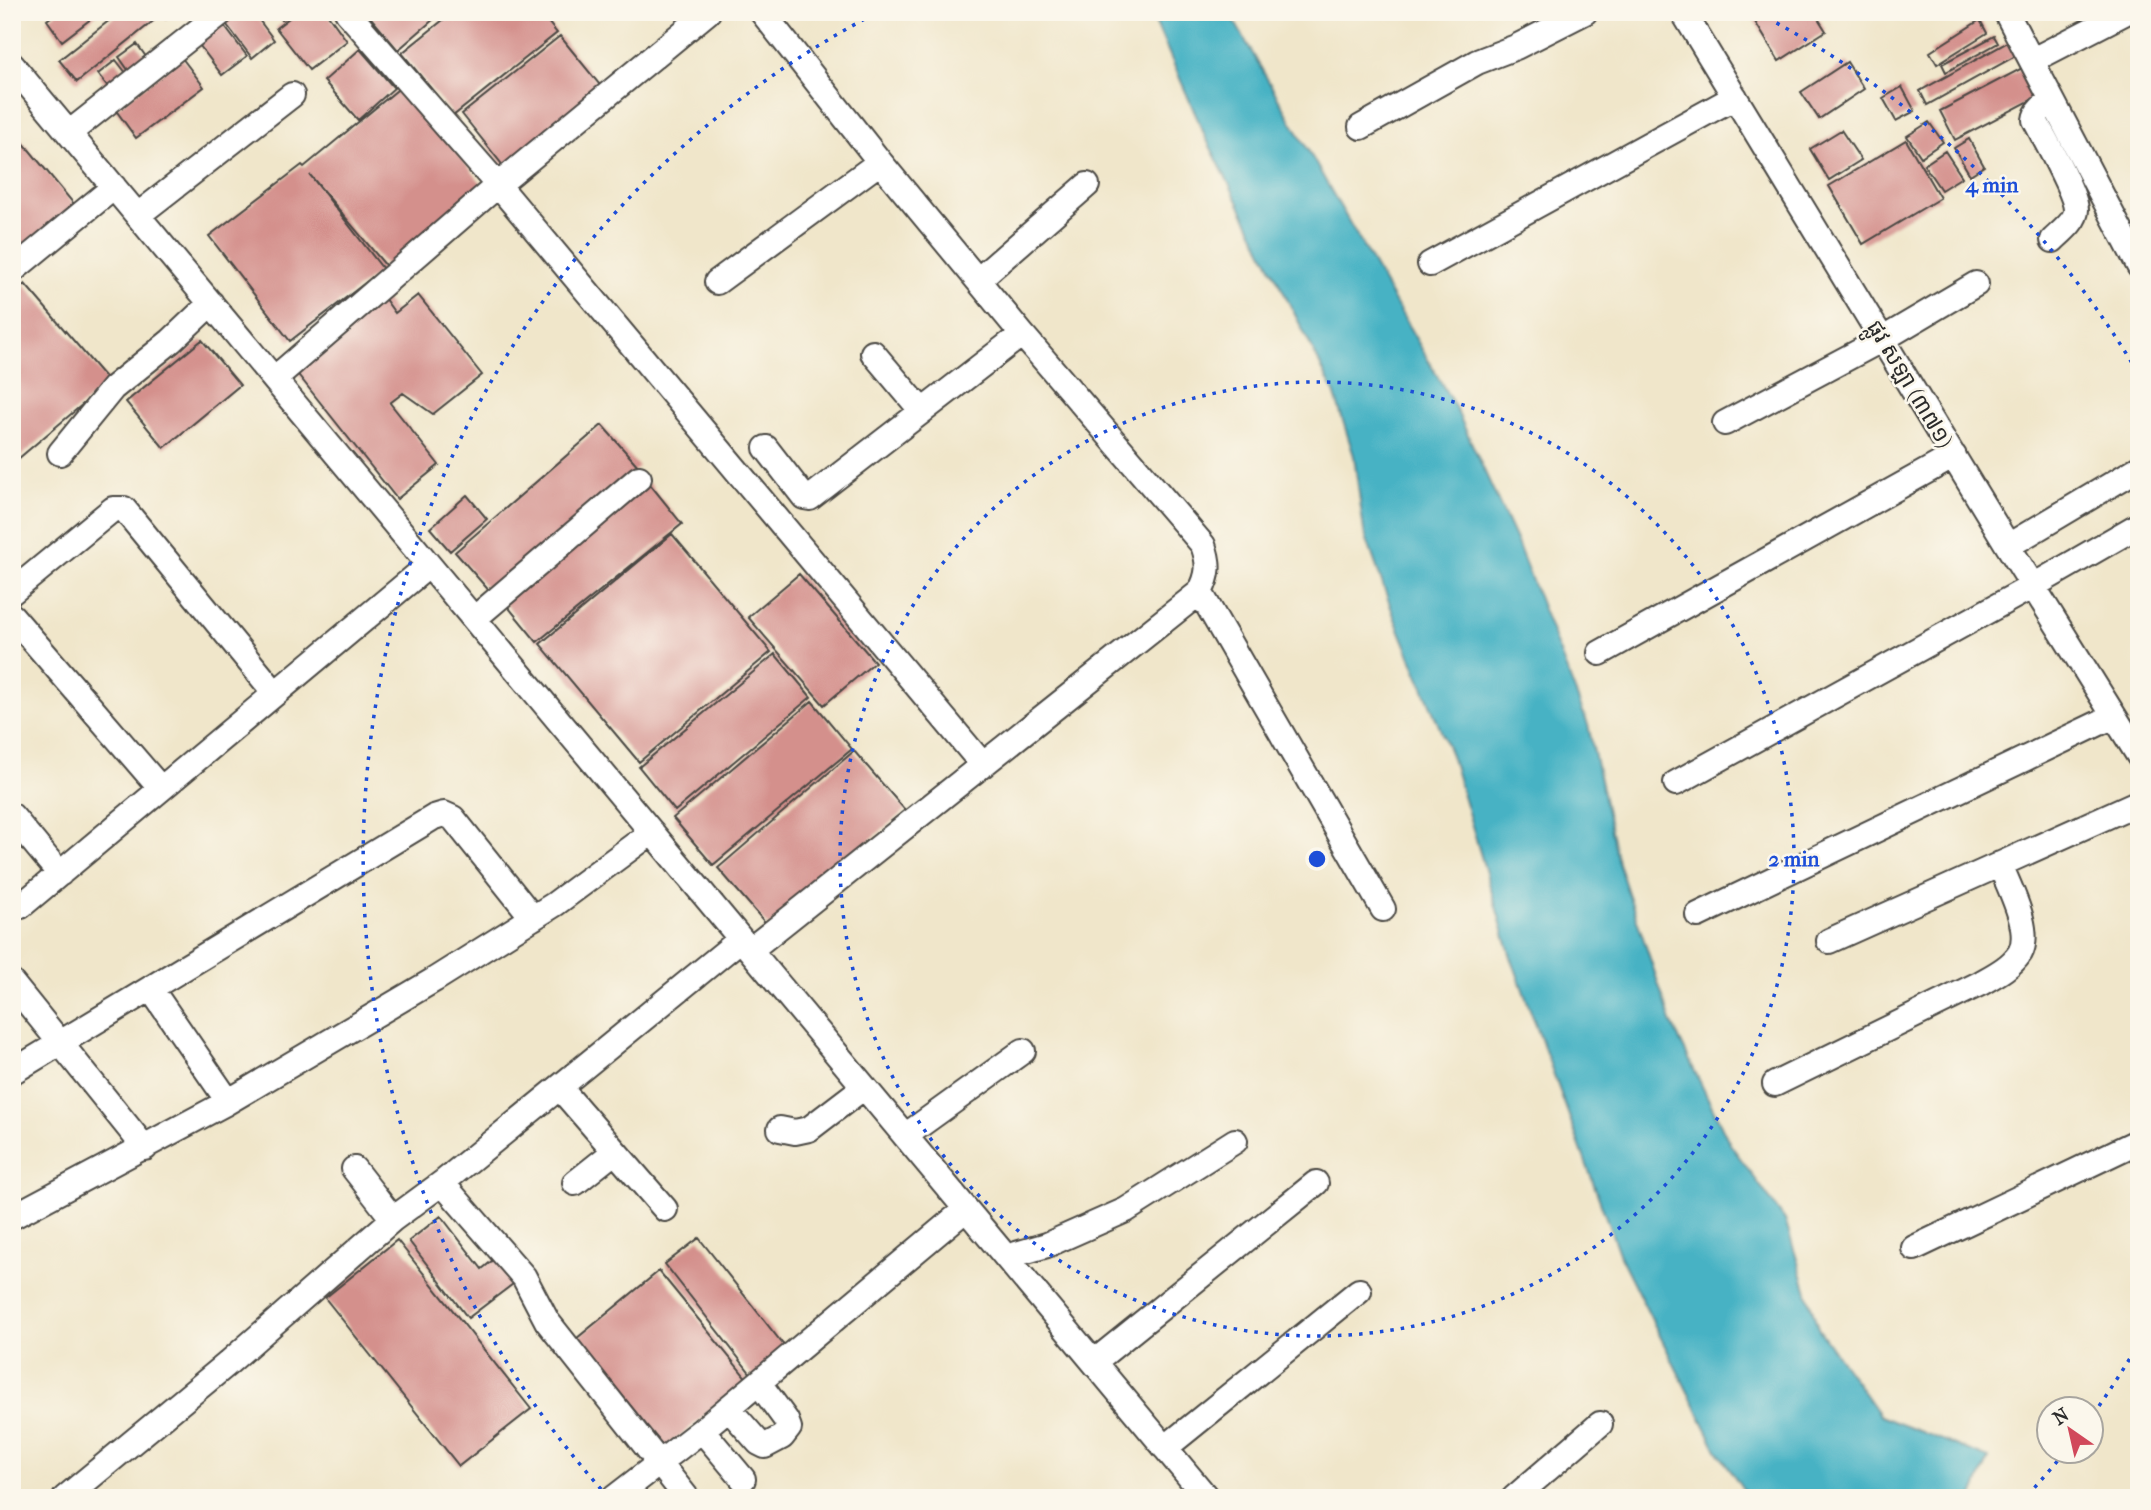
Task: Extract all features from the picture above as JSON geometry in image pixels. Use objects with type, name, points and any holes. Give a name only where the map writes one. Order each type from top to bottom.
[{"type":"street","points":[[69,133],[222,12]]},
{"type":"street","points":[[347,12],[498,186],[983,765]]},
{"type":"street","points":[[274,379],[498,186],[708,12]]},
{"type":"street","points":[[65,1498],[226,1365],[393,1219],[745,945],[983,765],[1200,593],[1207,578],[1209,562],[1203,545],[1022,334],[880,162],[762,12]]},
{"type":"street","points":[[1361,127],[1477,62],[1516,47],[1586,12]]},
{"type":"street","name":"ផ្លូវ សឡា (៣៧១)","points":[[1683,12],[2139,756]]},
{"type":"street","points":[[2006,12],[2052,101],[2132,239],[2139,266]]},
{"type":"street","points":[[2033,60],[2126,12]]},
{"type":"street","points":[[12,65],[1207,1498]]},
{"type":"street","points":[[138,215],[292,95]]},
{"type":"street","points":[[1430,264],[1735,97]]},
{"type":"street","points":[[2052,101],[2040,108],[2035,121],[2072,196],[2076,210],[2073,218],[2053,240]]},
{"type":"street","points":[[718,282],[880,162]]},
{"type":"street","points":[[978,280],[1087,186]]},
{"type":"street","points":[[12,271],[114,187]]},
{"type":"street","points":[[1726,423],[1883,340],[1976,284]]},
{"type":"street","points":[[60,453],[113,387],[171,341],[211,303]]},
{"type":"street","points":[[766,448],[807,499],[1022,334]]},
{"type":"street","points":[[873,353],[922,411]]},
{"type":"street","points":[[1600,653],[1954,456]]},
{"type":"street","points":[[2008,546],[2139,468]]},
{"type":"street","points":[[474,619],[639,478]]},
{"type":"street","points":[[12,592],[113,509],[124,509],[275,693]]},
{"type":"street","points":[[1676,783],[2137,529]]},
{"type":"street","points":[[21,906],[429,565]]},
{"type":"street","points":[[1200,593],[1383,909]]},
{"type":"street","points":[[12,616],[161,789]]},
{"type":"street","points":[[1698,915],[2114,716]]},
{"type":"street","points":[[1829,940],[2139,802]]},
{"type":"street","points":[[12,1072],[434,817],[444,814],[453,818],[533,918]]},
{"type":"street","points":[[12,816],[60,874]]},
{"type":"street","points":[[12,1217],[145,1148],[434,981],[533,918],[652,832]]},
{"type":"street","points":[[1775,1084],[1981,983],[2007,967],[2021,952],[2025,935],[2000,864]]},
{"type":"street","points":[[12,983],[145,1148]]},
{"type":"street","points":[[151,989],[228,1101]]},
{"type":"street","points":[[905,1136],[1023,1051]]},
{"type":"street","points":[[780,1129],[795,1132],[809,1129],[864,1087]]},
{"type":"street","points":[[560,1088],[665,1209]]},
{"type":"street","points":[[1006,1257],[1047,1245],[1126,1210],[1235,1141]]},
{"type":"street","points":[[1914,1248],[2139,1141]]},
{"type":"street","points":[[575,1183],[614,1152]]},
{"type":"street","points":[[354,1169],[393,1219]]},
{"type":"street","points":[[442,1183],[524,1277],[547,1321],[687,1498]]},
{"type":"street","points":[[1094,1362],[1316,1183]]},
{"type":"street","points":[[614,1498],[702,1430],[966,1209]]},
{"type":"street","points":[[1165,1448],[1359,1291]]},
{"type":"street","points":[[728,1408],[759,1443],[765,1446],[782,1437],[789,1428],[786,1420],[759,1383]]},
{"type":"street","points":[[1514,1498],[1600,1424]]},
{"type":"street","points":[[702,1430],[737,1472],[750,1434]]},
{"type":"water","points":[[1151,12],[1229,12],[1456,409],[1516,540],[1588,725],[1618,863],[1672,1024],[1730,1144],[1785,1220],[1818,1328],[1880,1416],[1989,1458],[1972,1498],[1749,1498],[1717,1450],[1620,1256],[1511,957],[1451,755],[1395,619],[1364,531],[1354,456],[1334,392],[1205,136]]},
{"type":"building","points":[[57,12],[100,12],[62,41],[47,20]]},
{"type":"building","points":[[120,12],[153,12],[157,18],[77,82],[59,60]]},
{"type":"building","points":[[161,12],[176,12],[166,19]]},
{"type":"building","points":[[186,12],[212,12],[196,24]]},
{"type":"building","points":[[235,12],[253,12],[274,40],[252,58],[224,21]]},
{"type":"building","points":[[276,12],[293,12],[282,20]]},
{"type":"building","points":[[297,12],[326,12],[347,41],[309,70],[276,28]]},
{"type":"building","points":[[366,12],[442,12],[398,50]]},
{"type":"building","points":[[453,12],[540,12],[557,33],[453,116],[402,53]]},
{"type":"building","points":[[1749,12],[1814,12],[1826,31],[1779,61]]},
{"type":"building","points":[[1980,20],[1987,33],[1937,64],[1930,52]]},
{"type":"building","points":[[222,23],[247,56],[222,75],[197,42]]},
{"type":"building","points":[[560,36],[604,90],[505,168],[462,114]]},
{"type":"building","points":[[1994,36],[1998,43],[1946,72],[1942,64]]},
{"type":"building","points":[[2010,41],[2017,55],[1927,105],[1920,91]]},
{"type":"building","points":[[137,44],[149,61],[131,74],[119,57]]},
{"type":"building","points":[[360,49],[394,88],[358,120],[324,81]]},
{"type":"building","points":[[182,58],[204,87],[136,138],[115,109]]},
{"type":"building","points":[[116,60],[130,78],[112,92],[98,74]]},
{"type":"building","points":[[1847,62],[1864,89],[1819,119],[1801,92]]},
{"type":"building","points":[[2026,66],[2041,95],[1955,140],[1940,111]]},
{"type":"building","points":[[402,86],[484,186],[386,266],[310,175],[383,269],[290,341],[209,236],[302,165],[304,167]]},
{"type":"building","points":[[1902,87],[1915,111],[1896,121],[1883,98]]},
{"type":"building","points":[[1929,122],[1943,142],[1921,157],[1907,136]]},
{"type":"building","points":[[12,129],[79,210],[27,253],[12,235]]},
{"type":"building","points":[[1841,130],[1861,160],[1829,180],[1810,149]]},
{"type":"building","points":[[1969,139],[1984,166],[1970,175],[1954,148]]},
{"type":"building","points":[[1906,140],[1940,198],[1863,244],[1829,186]]},
{"type":"building","points":[[1945,151],[1962,177],[1941,190],[1924,165]]},
{"type":"building","points":[[25,284],[109,382],[12,464],[12,295]]},
{"type":"building","points":[[382,295],[395,313],[418,295],[482,375],[433,414],[403,393],[390,403],[439,465],[397,499],[292,367]]},
{"type":"building","points":[[202,340],[240,385],[164,448],[126,402]]},
{"type":"building","points":[[602,425],[639,467],[492,594],[455,552]]},
{"type":"building","points":[[649,483],[682,524],[537,642],[504,602]]},
{"type":"building","points":[[467,495],[487,519],[450,551],[430,528]]},
{"type":"building","points":[[672,534],[771,652],[639,762],[540,644]]},
{"type":"building","points":[[799,574],[875,662],[824,705],[748,617]]},
{"type":"building","points":[[775,654],[811,697],[675,811],[639,767]]},
{"type":"building","points":[[812,701],[852,749],[713,865],[673,818]]},
{"type":"building","points":[[854,751],[905,810],[769,927],[718,868]]},
{"type":"building","points":[[441,1216],[482,1269],[498,1256],[517,1281],[468,1318],[409,1241]]},
{"type":"building","points":[[699,1238],[789,1352],[755,1379],[665,1264]]},
{"type":"building","points":[[397,1240],[531,1409],[459,1466],[325,1298]]},
{"type":"building","points":[[659,1271],[748,1380],[665,1448],[576,1339]]}]
